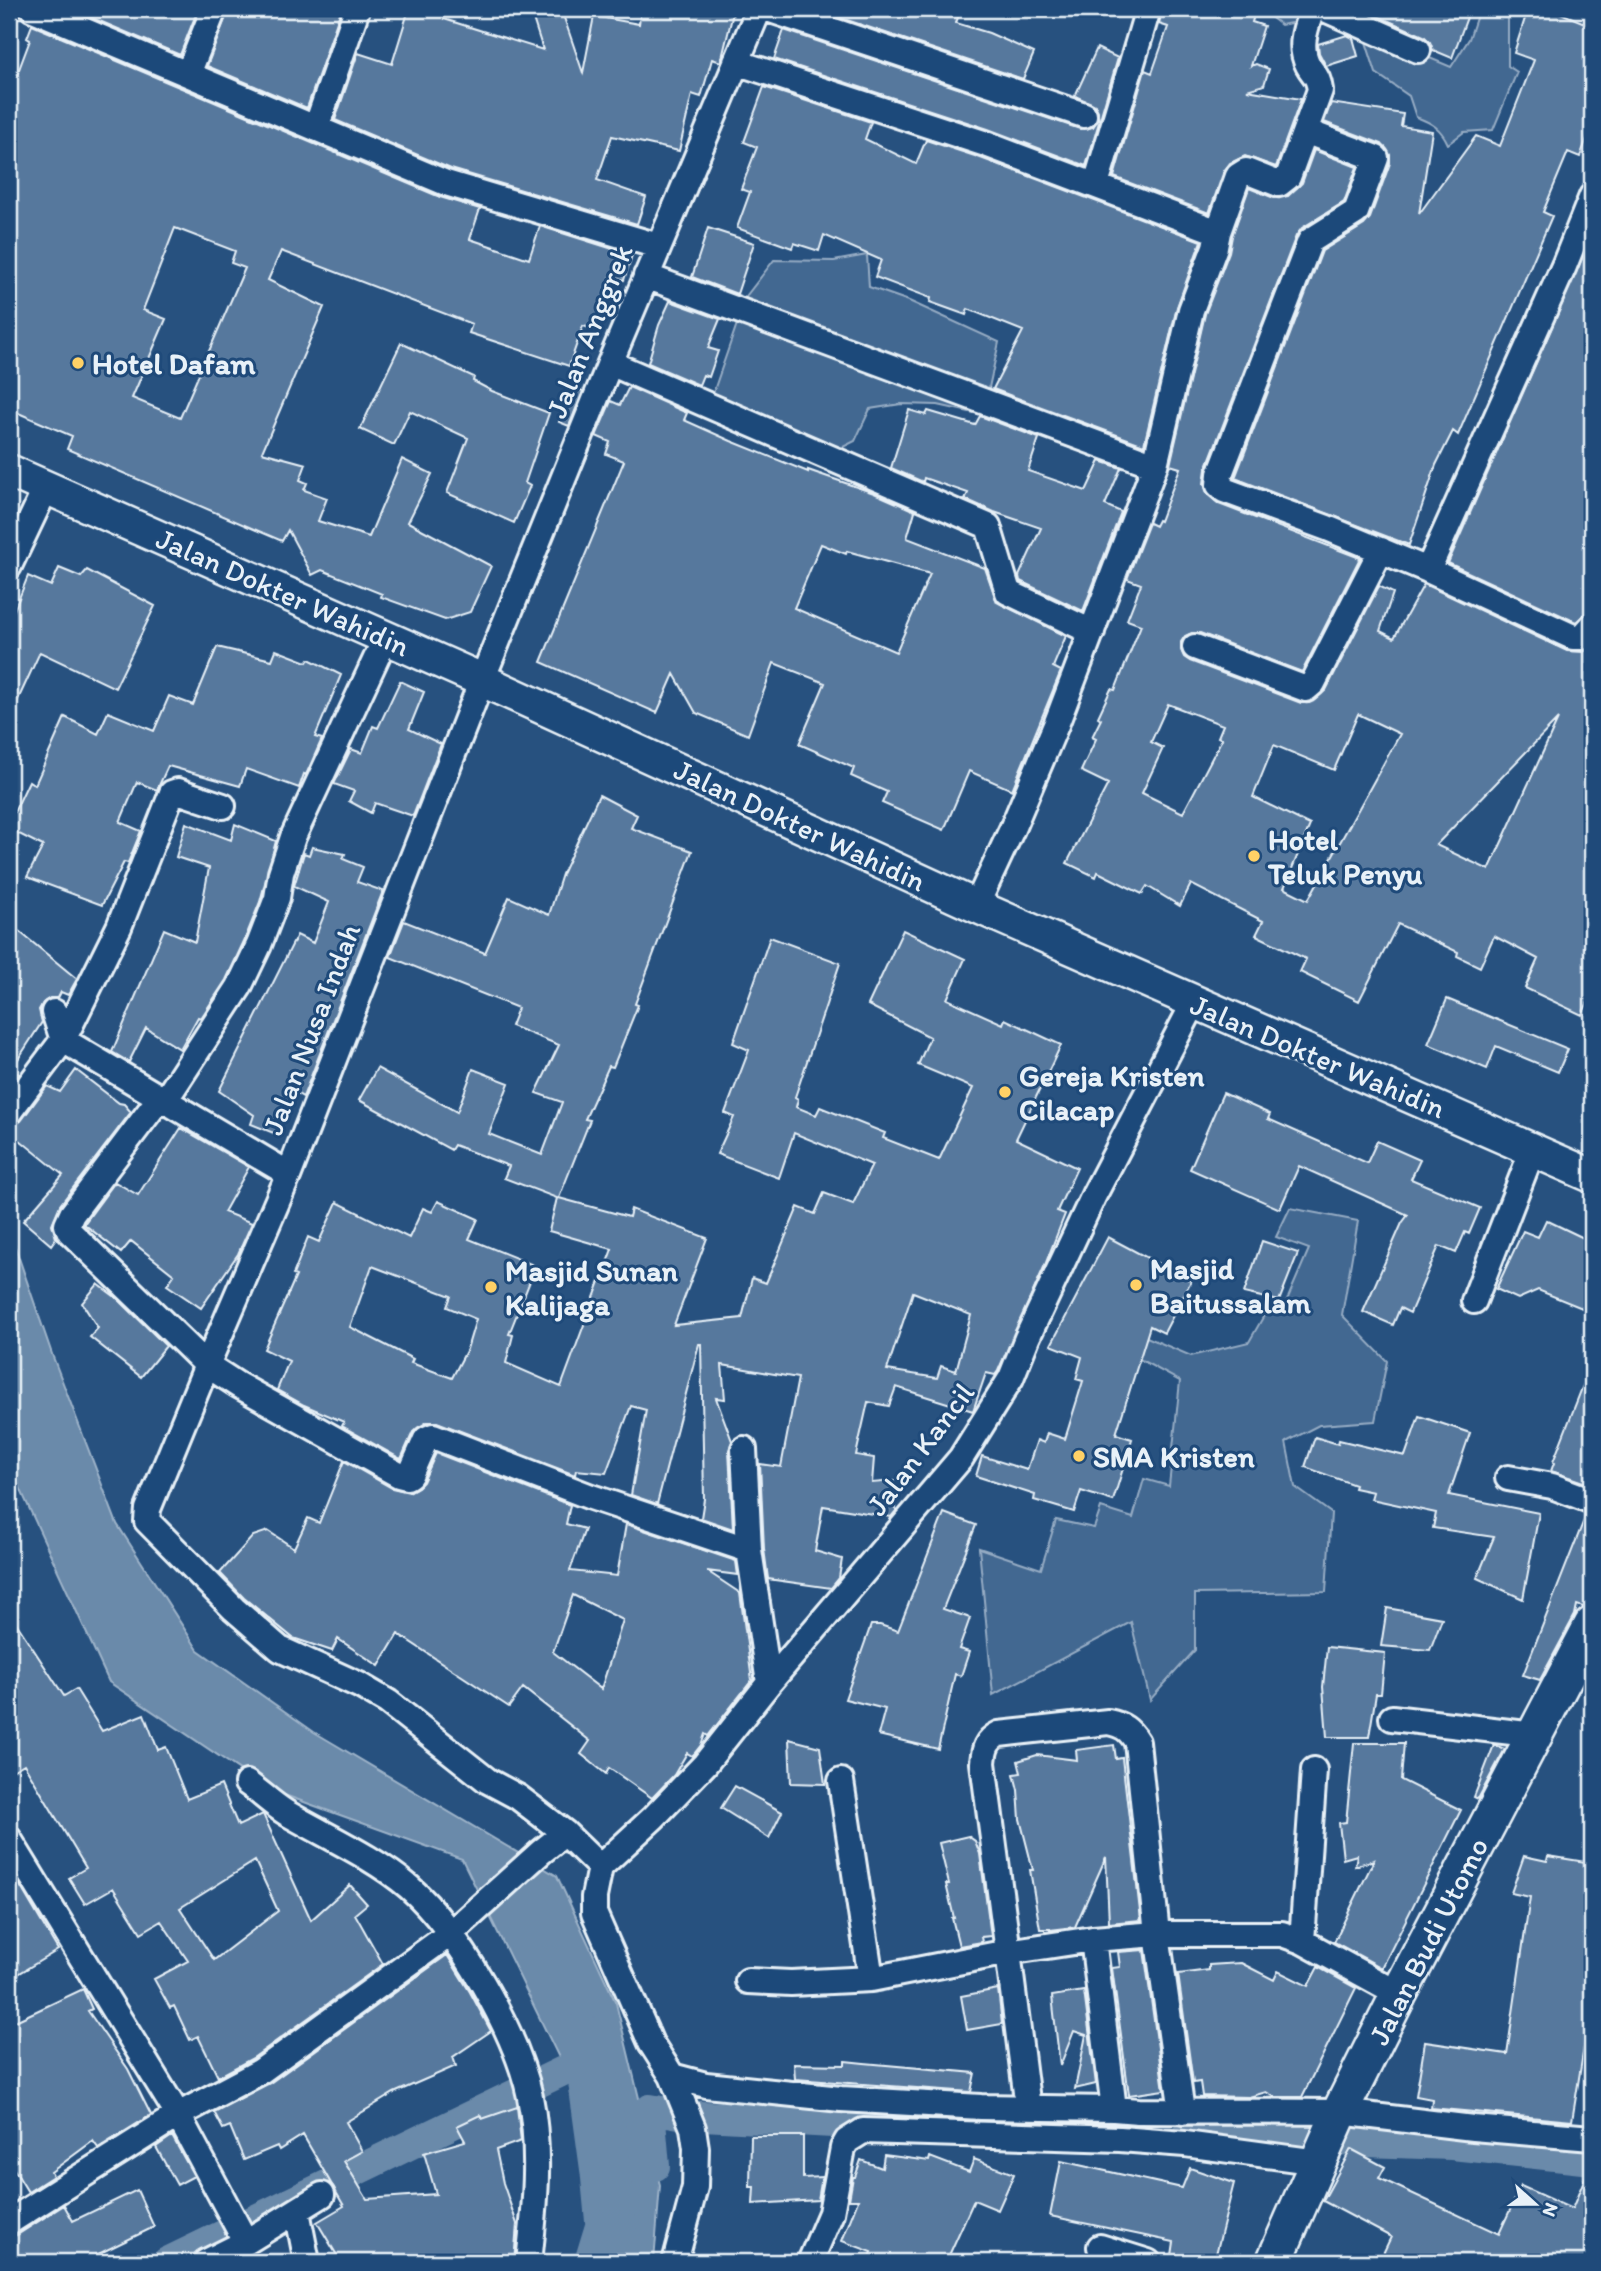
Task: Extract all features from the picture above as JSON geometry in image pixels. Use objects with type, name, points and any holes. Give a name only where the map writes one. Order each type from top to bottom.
[{"type":"main road","name":"Jalan Budi Utomo","points":[[1274,2262],[1329,2138],[1399,1994],[1592,1625]]},
{"type":"street","points":[[188,74],[214,9]]},
{"type":"street","points":[[316,128],[357,9]]},
{"type":"street","name":"Jalan Anggrek","points":[[482,680],[658,246],[759,9]]},
{"type":"street","points":[[768,9],[1084,115]]},
{"type":"street","points":[[1096,184],[1148,9]]},
{"type":"street","points":[[976,906],[1012,829],[1092,632],[1155,465],[1191,310],[1238,176],[1247,171],[1279,184],[1285,182],[1305,131],[1320,90],[1318,77],[1308,66],[1304,51],[1303,38],[1312,9]]},
{"type":"street","points":[[1325,9],[1418,50]]},
{"type":"street","points":[[45,11],[446,183],[658,246]]},
{"type":"street","points":[[736,62],[983,143],[1218,232]]},
{"type":"street","points":[[1305,131],[1376,158],[1356,212],[1310,241],[1220,474],[1219,485],[1224,490],[1429,570],[1573,637],[1582,637],[1592,626]]},
{"type":"street","points":[[1429,570],[1592,195]]},
{"type":"street","points":[[646,276],[1155,465]]},
{"type":"street","points":[[610,363],[988,526],[1008,592],[1092,632]]},
{"type":"street","name":"Jalan Dokter Wahidin","points":[[9,471],[482,680],[976,906],[1592,1176]]},
{"type":"street","points":[[9,566],[46,488]]},
{"type":"street","points":[[1195,647],[1306,689],[1313,683],[1381,550]]},
{"type":"street","points":[[386,637],[293,837],[281,873],[277,898],[239,987],[162,1101],[72,1214],[68,1228],[207,1365],[399,1475],[410,1475],[426,1438],[436,1436],[592,1497],[749,1550]]},
{"type":"street","name":"Jalan Nusa Indah","points":[[482,680],[289,1174],[146,1513],[147,1521],[234,1609],[280,1649],[359,1685],[388,1702],[488,1781],[518,1797],[565,1833]]},
{"type":"street","points":[[9,1112],[63,1040],[119,927],[173,793],[178,790],[223,806]]},
{"type":"street","name":"Jalan Kancil","points":[[600,1867],[653,1818],[705,1764],[769,1683],[961,1458],[1011,1378],[1094,1195],[1194,1003]]},
{"type":"street","points":[[54,1012],[63,1040],[289,1174]]},
{"type":"street","points":[[1474,1301],[1533,1149]]},
{"type":"street","points":[[744,1448],[749,1550],[769,1683]]},
{"type":"street","points":[[1508,1478],[1552,1486],[1592,1501]]},
{"type":"street","points":[[1392,1718],[1536,1735]]},
{"type":"street","points":[[1028,2108],[983,1763],[984,1749],[991,1738],[999,1734],[1108,1722],[1122,1725],[1137,1742],[1157,1934],[1182,2112]]},
{"type":"street","points":[[1302,1941],[1314,1770]]},
{"type":"street","points":[[841,1781],[871,1979]]},
{"type":"street","points":[[247,1783],[283,1811],[320,1830],[408,1886],[457,1926],[519,2061],[530,2097],[536,2202],[529,2262]]},
{"type":"street","points":[[9,2222],[178,2115],[261,2071],[457,1926],[565,1833],[600,1867],[594,1913],[651,2043],[676,2085],[693,2128],[696,2148],[695,2187],[675,2262]]},
{"type":"street","points":[[9,1839],[178,2115],[245,2239]]},
{"type":"street","points":[[748,1981],[791,1983],[871,1979],[1008,1952],[1093,1939],[1157,1934],[1282,1934],[1302,1941],[1399,1994]]},
{"type":"street","points":[[1093,1939],[1114,2109]]},
{"type":"street","points":[[676,2085],[706,2085],[794,2096],[1028,2108],[1182,2112],[1329,2138]]},
{"type":"street","points":[[810,2262],[831,2213],[843,2148],[847,2141],[863,2132],[1120,2139],[1185,2144],[1473,2128],[1592,2138]]},
{"type":"street","points":[[206,2262],[323,2195]]},
{"type":"street","points":[[296,2211],[307,2262]]},
{"type":"street","points":[[1100,2247],[1148,2262]]},
{"type":"shaded area","points":[[1265,9],[1423,9],[1408,49],[1451,67],[1469,39],[1477,15],[1508,18],[1508,66],[1517,72],[1493,130],[1464,132],[1448,144],[1435,127],[1416,117],[1409,96],[1376,73],[1365,39],[1326,16],[1281,25],[1264,12]]},
{"type":"shaded area","points":[[867,255],[869,287],[909,301],[999,342],[983,415],[938,405],[901,404],[870,409],[855,441],[823,457],[710,402],[747,295],[774,260],[834,261]]},
{"type":"shaded area","points":[[1290,1208],[1358,1221],[1342,1315],[1387,1361],[1375,1421],[1319,1425],[1286,1442],[1295,1487],[1331,1513],[1326,1592],[1195,1594],[1195,1650],[1150,1700],[1131,1622],[993,1695],[979,1548],[1041,1569],[1056,1520],[1094,1528],[1101,1508],[1133,1518],[1144,1479],[1169,1486],[1180,1381],[1106,1341],[1114,1323],[1191,1356],[1249,1342],[1266,1312],[1285,1305],[1309,1249],[1276,1237]]},
{"type":"shaded area","points":[[9,1229],[53,1357],[117,1524],[198,1650],[314,1732],[557,1876],[616,2003],[660,2185],[654,2262],[583,2262],[589,2250],[606,2117],[565,2070],[462,1859],[268,1789],[109,1682],[9,1464]]},
{"type":"building","points":[[71,9],[198,9],[180,55]]},
{"type":"building","points":[[229,9],[341,10],[307,108],[207,66]]},
{"type":"building","points":[[409,9],[425,9],[445,15],[444,19],[543,50],[530,9],[561,9],[583,73],[594,16],[639,24],[641,9],[734,9],[721,62],[712,59],[701,97],[692,94],[679,151],[612,136],[597,180],[646,197],[637,224],[451,169],[335,120],[358,53],[392,64]]},
{"type":"building","points":[[814,9],[961,9],[956,23],[989,33],[1034,53],[1023,79]]},
{"type":"building","points":[[1162,9],[1256,9],[1252,22],[1264,26],[1251,66],[1256,64],[1269,69],[1264,85],[1247,90],[1301,99],[1276,167],[1245,156],[1230,163],[1224,171],[1209,213],[1114,177],[1145,70],[1152,73],[1168,27],[1159,24]]},
{"type":"building","points":[[1361,9],[1470,9],[1452,58],[1433,50],[1424,36]]},
{"type":"building","points":[[1528,9],[1551,9],[1592,26],[1592,125],[1580,157],[1568,152],[1543,212],[1552,216],[1458,435],[1453,431],[1436,465],[1409,545],[1235,478],[1322,251],[1364,225],[1370,218],[1390,163],[1390,155],[1382,144],[1324,122],[1331,103],[1403,114],[1401,126],[1432,131],[1419,214],[1476,136],[1500,146],[1534,60],[1514,53]]},
{"type":"building","points":[[32,25],[440,197],[480,209],[470,239],[529,259],[540,226],[632,255],[624,280],[611,276],[594,329],[583,326],[569,366],[469,333],[472,324],[281,251],[268,280],[324,307],[262,452],[306,464],[300,480],[307,483],[304,490],[327,498],[318,521],[369,537],[402,459],[432,474],[408,522],[491,566],[470,612],[445,620],[381,597],[382,594],[322,570],[312,575],[288,530],[282,541],[67,449],[72,436],[9,409],[9,96],[30,40],[27,38]],"holes":[[[175,228],[235,251],[231,263],[245,268],[180,418],[132,398],[166,319],[143,310]]]},
{"type":"building","points":[[784,30],[1080,129],[1093,127],[1098,119],[1095,105],[1075,96],[1097,48],[1118,58],[1086,166],[988,129],[774,59]]},
{"type":"building","points":[[1347,35],[1353,38],[1358,56],[1326,66],[1319,53],[1318,44]]},
{"type":"building","points":[[764,87],[871,122],[865,139],[916,164],[926,140],[1201,241],[1177,307],[1144,445],[993,389],[1023,331],[968,309],[966,315],[930,302],[931,298],[875,277],[881,260],[824,235],[819,251],[794,243],[792,248],[737,228],[750,192],[741,189],[757,147],[744,142]]},
{"type":"building","points":[[1314,150],[1357,167],[1344,202],[1302,228],[1296,236],[1206,469],[1204,484],[1208,495],[1219,504],[1360,558],[1302,672],[1200,633],[1185,636],[1181,642],[1181,650],[1184,657],[1190,661],[1301,703],[1309,703],[1326,690],[1379,586],[1393,593],[1380,631],[1394,638],[1424,584],[1567,651],[1583,652],[1592,648],[1592,993],[1582,1015],[1525,988],[1538,959],[1494,936],[1480,967],[1457,956],[1458,952],[1398,924],[1359,1001],[1300,972],[1306,959],[1256,935],[1263,921],[1191,884],[1180,906],[1147,886],[1142,894],[1098,872],[1096,877],[1067,863],[1108,784],[1081,771],[1096,739],[1092,737],[1101,719],[1098,717],[1111,689],[1115,690],[1141,625],[1127,620],[1141,584],[1127,579],[1149,523],[1155,526],[1158,520],[1160,521],[1180,468],[1170,465],[1205,314],[1229,252],[1249,188],[1274,198],[1288,196],[1302,183]],"holes":[[[1168,704],[1223,725],[1218,737],[1222,739],[1183,813],[1142,793],[1163,748],[1151,742]],[[1358,714],[1400,734],[1308,900],[1284,888],[1310,825],[1253,797],[1274,745],[1334,770]],[[1558,719],[1489,870],[1436,845]]]},
{"type":"building","points":[[708,228],[754,243],[737,294],[692,277]]},
{"type":"building","points":[[1592,236],[1592,612],[1587,612],[1576,622],[1448,563]]},
{"type":"building","points":[[670,301],[720,319],[708,348],[718,351],[709,377],[703,375],[699,385],[648,363],[659,325]]},
{"type":"building","points":[[401,343],[474,377],[473,381],[492,391],[549,413],[525,483],[530,486],[514,523],[447,493],[468,438],[410,411],[394,445],[360,429]]},
{"type":"building","points":[[573,387],[583,391],[569,426],[559,422]]},
{"type":"building","points":[[629,387],[687,413],[684,420],[731,441],[808,472],[874,493],[915,511],[907,538],[985,568],[997,602],[1066,636],[1053,667],[1061,671],[1012,790],[969,771],[944,830],[882,803],[887,792],[851,776],[854,768],[799,744],[825,683],[774,663],[748,735],[696,713],[674,674],[657,713],[541,662],[624,461],[606,454],[610,442],[596,436],[611,401],[620,405]],"holes":[[[821,544],[846,554],[847,551],[930,574],[896,652],[794,608]]]},
{"type":"building","points":[[909,410],[926,415],[928,411],[975,425],[980,416],[1039,438],[1028,471],[1086,491],[1100,461],[1121,468],[1105,505],[1121,512],[1083,611],[1020,581],[1019,576],[1041,528],[965,499],[968,493],[924,478],[923,482],[891,468]]},
{"type":"building","points":[[59,568],[81,577],[87,570],[155,606],[115,688],[40,652],[9,719],[9,623],[28,576],[51,586]]},
{"type":"building","points":[[217,647],[272,660],[276,650],[307,662],[309,659],[341,675],[315,737],[322,739],[299,788],[246,769],[240,786],[168,766],[157,790],[137,782],[120,822],[141,831],[128,863],[124,862],[102,905],[27,877],[43,846],[9,829],[9,823],[29,781],[35,785],[65,717],[98,734],[108,712],[154,731],[169,696],[193,705]]},
{"type":"building","points":[[400,681],[424,692],[409,729],[441,744],[413,816],[375,803],[371,813],[349,801],[354,791],[334,784],[351,749],[362,753],[373,726],[378,728]]},
{"type":"building","points":[[599,795],[637,815],[631,828],[692,851],[635,1004],[638,1005],[613,1067],[609,1066],[585,1119],[590,1120],[559,1198],[629,1217],[631,1209],[707,1238],[674,1325],[742,1318],[752,1278],[766,1283],[798,1207],[815,1214],[824,1193],[853,1204],[872,1165],[794,1133],[779,1178],[717,1154],[734,1117],[725,1113],[749,1050],[733,1043],[770,937],[840,963],[795,1097],[798,1099],[796,1107],[816,1115],[820,1107],[885,1133],[883,1138],[939,1160],[973,1088],[918,1065],[930,1037],[868,1005],[903,930],[965,959],[947,999],[1003,1024],[1005,1019],[1061,1045],[1016,1139],[1077,1168],[1057,1211],[1065,1214],[1045,1265],[998,1371],[995,1375],[986,1373],[973,1411],[896,1387],[889,1406],[868,1402],[856,1455],[874,1458],[872,1483],[894,1481],[896,1511],[891,1517],[823,1506],[815,1551],[842,1559],[839,1578],[831,1588],[768,1579],[760,1464],[781,1467],[798,1378],[722,1365],[725,1399],[716,1398],[732,1441],[729,1450],[733,1529],[701,1518],[704,1499],[701,1344],[657,1504],[631,1495],[646,1410],[631,1406],[606,1473],[576,1470],[575,1475],[437,1422],[427,1422],[413,1432],[401,1459],[342,1426],[344,1422],[277,1390],[289,1361],[264,1349],[296,1276],[293,1275],[308,1237],[319,1242],[337,1202],[409,1238],[423,1208],[432,1212],[438,1201],[478,1219],[469,1239],[536,1266],[509,1334],[513,1335],[506,1363],[561,1387],[612,1249],[549,1231],[557,1198],[504,1178],[509,1166],[454,1145],[451,1150],[359,1100],[377,1068],[457,1112],[473,1069],[509,1083],[489,1134],[542,1155],[562,1102],[536,1093],[559,1045],[511,1026],[518,1008],[390,957],[404,921],[485,953],[509,897],[549,915],[562,874]],"holes":[[[372,1266],[451,1296],[447,1307],[476,1319],[467,1349],[452,1378],[411,1363],[413,1359],[350,1327]],[[913,1292],[971,1315],[956,1371],[941,1366],[937,1378],[887,1370]]]},
{"type":"building","points":[[186,823],[231,840],[235,824],[276,841],[260,902],[245,939],[226,980],[201,1018],[198,1017],[180,1049],[146,1028],[129,1062],[112,1052],[164,929],[195,942],[209,868],[176,857]]},
{"type":"building","points":[[312,847],[345,854],[343,859],[363,867],[357,882],[383,891],[303,1097],[291,1090],[276,1134],[251,1124],[254,1115],[219,1091],[297,935],[313,943],[329,902],[294,886],[304,853],[309,855]]},
{"type":"building","points":[[9,923],[77,979],[68,995],[61,992],[58,998],[50,998],[43,1003],[39,1010],[42,1022],[11,1070],[19,1074],[11,1084],[9,1081]]},
{"type":"building","points":[[1447,999],[1568,1049],[1558,1072],[1496,1046],[1487,1069],[1428,1044]]},
{"type":"building","points":[[76,1070],[124,1104],[131,1112],[60,1205],[52,1224],[56,1238],[51,1245],[23,1221],[63,1175],[10,1132],[12,1126],[21,1121],[47,1086],[60,1092]]},
{"type":"building","points":[[1223,1093],[1270,1114],[1268,1119],[1367,1163],[1377,1141],[1420,1160],[1411,1179],[1480,1208],[1469,1234],[1465,1232],[1456,1253],[1439,1246],[1410,1313],[1400,1308],[1393,1325],[1363,1312],[1408,1215],[1299,1166],[1280,1209],[1190,1169]]},
{"type":"building","points":[[181,1128],[249,1167],[224,1212],[252,1223],[238,1254],[201,1308],[167,1285],[174,1275],[131,1241],[121,1253],[84,1224],[115,1182],[138,1195]]},
{"type":"building","points":[[1546,1220],[1592,1242],[1592,1312],[1538,1290],[1518,1299],[1496,1289],[1523,1231],[1538,1237]]},
{"type":"building","points":[[1108,1237],[1191,1281],[1164,1333],[1150,1326],[1116,1434],[1132,1439],[1113,1501],[1081,1491],[1074,1512],[1034,1500],[1035,1495],[976,1476],[982,1456],[1027,1470],[1037,1440],[1044,1443],[1047,1433],[1065,1439],[1083,1381],[1076,1379],[1082,1357],[1051,1345]]},
{"type":"building","points":[[1262,1241],[1298,1253],[1279,1301],[1244,1293]]},
{"type":"building","points":[[98,1284],[118,1299],[166,1346],[141,1377],[90,1337],[98,1328],[82,1303]]},
{"type":"building","points":[[1592,1366],[1592,1485],[1551,1471]]},
{"type":"building","points":[[1419,1416],[1470,1433],[1449,1495],[1539,1513],[1523,1599],[1477,1578],[1494,1537],[1433,1528],[1436,1513],[1371,1499],[1373,1492],[1354,1488],[1355,1485],[1305,1467],[1315,1437],[1405,1456]]},
{"type":"building","points":[[436,1453],[570,1505],[566,1524],[585,1529],[570,1571],[617,1576],[626,1524],[736,1561],[738,1575],[707,1571],[740,1593],[752,1680],[708,1736],[705,1734],[694,1754],[692,1756],[687,1753],[674,1775],[652,1798],[609,1768],[606,1774],[581,1754],[590,1741],[523,1688],[509,1707],[398,1634],[379,1666],[338,1639],[332,1651],[293,1638],[244,1598],[220,1573],[253,1536],[268,1531],[294,1548],[308,1518],[319,1523],[344,1461],[392,1488],[409,1492],[423,1482]],"holes":[[[573,1595],[623,1620],[601,1689],[553,1652]]]},
{"type":"building","points":[[944,1513],[976,1525],[943,1609],[970,1618],[959,1649],[969,1652],[961,1676],[955,1674],[938,1749],[878,1735],[885,1709],[845,1699],[871,1625],[898,1631]]},
{"type":"building","points":[[1586,1515],[1592,1516],[1592,1605],[1577,1605],[1575,1615],[1540,1680],[1523,1675]]},
{"type":"building","points":[[1387,1608],[1442,1618],[1430,1650],[1381,1646]]},
{"type":"building","points":[[9,1612],[64,1696],[76,1689],[102,1731],[144,1714],[158,1750],[166,1747],[187,1799],[221,1785],[238,1826],[263,1814],[311,1920],[350,1885],[367,1904],[355,1914],[383,1964],[253,2058],[218,2077],[198,2036],[190,2040],[174,2006],[170,2008],[154,1979],[188,1961],[161,1921],[141,1933],[113,1888],[85,1904],[69,1878],[86,1868],[24,1764],[9,1773]],"holes":[[[255,1861],[278,1911],[214,1960],[180,1908]]]},
{"type":"building","points":[[1327,1647],[1385,1653],[1381,1694],[1376,1694],[1369,1737],[1327,1737],[1323,1687]]},
{"type":"building","points":[[789,1739],[820,1747],[825,1784],[791,1783]]},
{"type":"building","points":[[1354,1743],[1404,1743],[1401,1780],[1461,1810],[1382,1968],[1334,1942],[1374,1860],[1355,1866],[1357,1855],[1343,1859],[1339,1823],[1346,1822]]},
{"type":"building","points":[[1114,1745],[1116,1759],[1122,1758],[1141,1920],[1109,1923],[1106,1857],[1075,1927],[1040,1929],[1030,1870],[1033,1870],[1020,1819],[1014,1774],[1021,1773],[1018,1761],[1037,1755],[1077,1760],[1076,1750]]},
{"type":"building","points":[[1494,1745],[1505,1749],[1478,1799],[1474,1797]]},
{"type":"building","points":[[735,1786],[782,1812],[769,1838],[721,1808]]},
{"type":"building","points":[[968,1836],[975,1841],[980,1854],[991,1936],[981,1937],[982,1942],[959,1946],[939,1843]]},
{"type":"building","points":[[1524,1856],[1547,1861],[1548,1856],[1592,1863],[1592,2036],[1586,2035],[1572,2121],[1431,2108],[1432,2099],[1416,2096],[1425,2042],[1507,2054],[1530,1897],[1511,1893]]},
{"type":"building","points":[[9,1867],[58,1950],[18,1974],[9,1958]]},
{"type":"building","points":[[1144,1950],[1164,2090],[1129,2095],[1112,1968],[1120,1967],[1118,1952]]},
{"type":"building","points":[[447,1955],[491,2031],[453,2057],[456,2066],[394,2093],[346,2122],[362,2151],[344,2161],[367,2199],[436,2194],[424,2153],[465,2141],[457,2126],[480,2115],[482,2119],[517,2107],[521,2141],[496,2150],[503,2183],[517,2224],[514,2262],[341,2262],[317,2222],[344,2206],[303,2135],[279,2150],[277,2146],[244,2160],[230,2126],[223,2129],[214,2112],[270,2083]]},
{"type":"building","points":[[1241,1963],[1274,1980],[1278,1971],[1308,1986],[1318,1967],[1356,1988],[1302,2097],[1275,2097],[1266,2092],[1249,2097],[1202,2096],[1200,2082],[1193,2083],[1178,1974],[1209,1970],[1209,1965]]},
{"type":"building","points":[[83,1989],[92,2009],[88,2011],[128,2069],[151,2115],[98,2148],[93,2141],[51,2172],[53,2176],[28,2192],[9,2161],[9,2024]]},
{"type":"building","points":[[998,1989],[1002,2024],[967,2030],[961,1996]]},
{"type":"building","points":[[1084,1991],[1096,2084],[1075,2089],[1086,2035],[1074,2031],[1060,2066],[1052,1996]]},
{"type":"building","points":[[845,2061],[975,2073],[971,2092],[795,2079],[794,2064],[845,2065]]},
{"type":"building","points":[[172,2136],[194,2176],[177,2185],[156,2147]]},
{"type":"building","points":[[751,2136],[803,2136],[803,2178],[822,2177],[818,2200],[753,2204],[754,2187],[750,2187]]},
{"type":"building","points":[[1351,2149],[1385,2167],[1379,2178],[1499,2234],[1521,2186],[1572,2209],[1592,2161],[1592,2262],[1379,2262],[1391,2237],[1323,2201]]},
{"type":"building","points":[[884,2155],[929,2161],[930,2157],[969,2172],[974,2159],[1014,2174],[998,2210],[974,2200],[946,2262],[885,2262],[870,2257],[872,2252],[842,2241],[858,2200],[849,2200],[853,2177],[861,2160],[882,2168]]},
{"type":"building","points":[[1061,2161],[1182,2188],[1190,2168],[1234,2183],[1214,2262],[1171,2262],[1174,2242],[1050,2216]]},
{"type":"building","points":[[137,2190],[154,2227],[82,2262],[15,2262],[9,2252],[9,2237],[17,2235],[64,2205],[73,2221]]},
{"type":"waterway","points":[[581,2039],[590,2055],[611,2226],[600,2262]]},
{"type":"waterway","points":[[167,2262],[565,2070],[590,2055]]},
{"type":"waterway","points":[[617,2171],[655,2166],[650,2109],[685,2115],[889,2126]]},
{"type":"waterway","points":[[1187,2136],[1452,2145],[1592,2160]]},
{"type":"place","name":"Hotel Dafam","points":[[78,363]]},
{"type":"place","name":"Hotel Teluk Penyu","points":[[1254,856]]},
{"type":"place","name":"Gereja Kristen Cilacap","points":[[1005,1092]]},
{"type":"place","name":"Masjid Baitussalam","points":[[1136,1285]]},
{"type":"place","name":"Masjid Sunan Kalijaga","points":[[491,1287]]},
{"type":"place","name":"SMA Kristen","points":[[1079,1456]]}]
